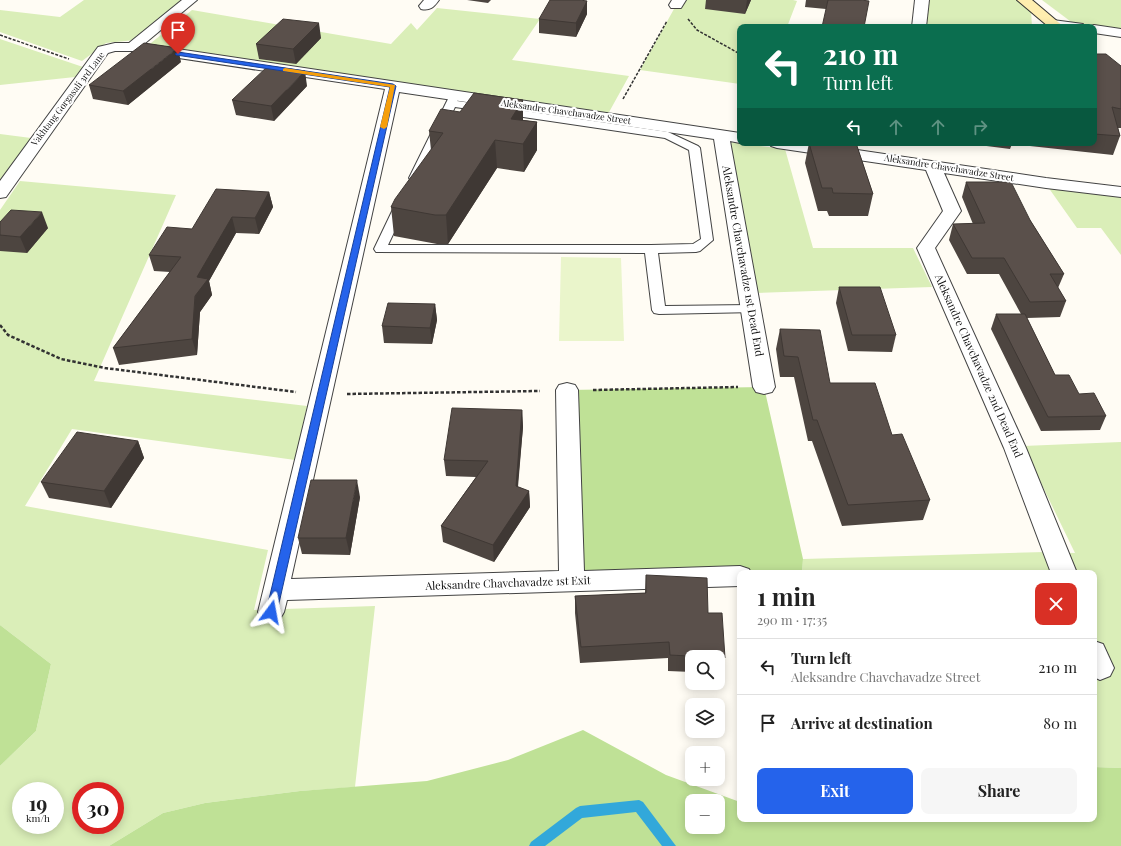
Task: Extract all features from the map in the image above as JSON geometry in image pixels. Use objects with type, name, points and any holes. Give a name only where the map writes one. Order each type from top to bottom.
[{"type":"street","points":[[132,47],[190,0]]},
{"type":"street","points":[[919,24],[922,0]]},
{"type":"street","points":[[1024,0],[1054,24]]},
{"type":"street","points":[[1097,29],[1121,33]]},
{"type":"street","name":"Vakhtang Gorgasali 3rd Lane","points":[[0,193],[103,50],[116,47],[132,47]]},
{"type":"street","name":"Aleksandre Chavchavadze Street","points":[[132,47],[393,86],[453,99],[612,118],[737,138]]},
{"type":"street","name":"Aleksandre Chavchavadze 1st Exit","points":[[393,86],[274,601],[572,581],[737,576]]},
{"type":"street","name":"Aleksandre Chavchavadze 1st Dead End","points":[[721,135],[764,387]]},
{"type":"street","name":"Aleksandre Chavchavadze Street","points":[[809,146],[904,155],[933,166],[1046,183],[1121,192]]},
{"type":"street","name":"Aleksandre Chavchavadze 2nd Dead End","points":[[933,166],[952,211],[926,248],[1015,448],[1063,570]]},
{"type":"street","points":[[567,390],[572,581]]},
{"type":"lane","points":[[453,99],[668,135],[694,148],[707,240],[696,248],[380,249],[453,99]]},
{"type":"lane","points":[[651,249],[659,310],[751,309]]},
{"type":"path","points":[[612,118],[677,2],[697,30],[737,52]]},
{"type":"path","points":[[0,35],[90,67]]},
{"type":"path","points":[[0,325],[8,335],[61,359],[105,368],[322,395]]},
{"type":"green space","points":[[84,0],[186,0],[135,40],[106,43],[82,61],[0,32],[0,10],[60,17]]},
{"type":"green space","points":[[679,0],[797,1],[788,24],[737,24],[737,84],[640,70]]},
{"type":"green space","points":[[926,0],[1019,0],[1031,10],[1032,24],[923,24]]},
{"type":"green space","points":[[1042,0],[1121,0],[1121,30],[1097,27],[1097,24],[1074,24]]},
{"type":"green space","points":[[437,8],[540,19],[512,60],[629,76],[608,114],[146,47],[192,10],[391,44],[411,23],[417,30]]},
{"type":"green space","points":[[0,39],[83,67],[75,77],[0,85]]},
{"type":"green space","points":[[0,134],[31,138],[0,180]]},
{"type":"green space","points":[[728,142],[737,143],[737,146],[761,146],[785,149],[813,248],[913,248],[932,287],[755,293]]},
{"type":"green space","points":[[20,181],[176,195],[94,381],[307,406],[295,460],[72,429],[25,506],[268,550],[254,610],[375,606],[355,787],[300,791],[205,803],[163,813],[109,846],[0,846],[0,766],[36,731],[51,664],[0,625],[0,210]]},
{"type":"green space","points":[[1048,187],[1121,196],[1121,255],[1101,228],[1077,228]]},
{"type":"green space","points":[[561,257],[621,258],[624,341],[559,341]]},
{"type":"green space","points":[[764,387],[803,559],[802,570],[737,570],[737,573],[572,581],[567,390]]},
{"type":"green space","points":[[1121,442],[1121,768],[1097,767],[1097,570],[802,570],[803,559],[1045,552],[1075,553],[1023,446]]},
{"type":"green space","points":[[0,625],[51,664],[36,731],[0,766]]},
{"type":"green space","points":[[583,730],[666,775],[685,782],[685,786],[696,786],[718,794],[685,794],[685,834],[725,834],[725,797],[737,801],[737,822],[1097,822],[1097,767],[1121,768],[1121,846],[109,846],[163,813],[205,803],[300,791],[427,781],[508,760]]},
{"type":"building","points":[[550,0],[587,1],[576,23],[539,19]]},
{"type":"building","points":[[828,0],[869,1],[865,24],[823,24]]},
{"type":"building","points":[[283,19],[319,23],[293,49],[256,44]]},
{"type":"building","points":[[144,43],[178,48],[123,91],[89,85]]},
{"type":"building","points":[[1097,54],[1106,54],[1121,66],[1121,109],[1112,107],[1120,136],[1097,134]]},
{"type":"building","points":[[268,66],[305,71],[271,106],[232,100]]},
{"type":"building","points":[[474,93],[523,100],[511,119],[537,122],[523,144],[495,140],[446,215],[435,215],[391,207],[395,199],[443,133],[429,131],[441,109],[460,112]]},
{"type":"building","points":[[810,146],[857,146],[873,194],[833,193],[832,188],[822,188]]},
{"type":"building","points":[[966,182],[1011,182],[1030,220],[1064,274],[1050,274],[1066,301],[1030,302],[1004,258],[972,258],[953,224],[985,223]]},
{"type":"building","points":[[216,189],[269,192],[255,218],[232,217],[197,277],[208,279],[195,296],[192,339],[113,348],[181,257],[149,255],[167,227],[192,229]]},
{"type":"building","points":[[11,210],[42,212],[20,237],[0,235],[0,222]]},
{"type":"building","points":[[839,287],[880,287],[896,335],[852,335]]},
{"type":"building","points":[[388,303],[435,304],[430,328],[382,326]]},
{"type":"building","points":[[996,314],[1025,314],[1055,375],[1069,375],[1079,394],[1094,393],[1106,416],[1048,417]]},
{"type":"building","points":[[780,329],[820,330],[830,383],[875,383],[892,435],[902,434],[930,500],[848,505],[817,420],[813,420],[798,357],[784,356]]},
{"type":"building","points":[[452,408],[522,410],[516,486],[529,491],[493,545],[441,526],[488,461],[444,460]]},
{"type":"building","points":[[77,432],[138,441],[104,491],[41,482]]},
{"type":"building","points":[[311,480],[357,480],[346,538],[298,538]]},
{"type":"building","points":[[646,575],[707,578],[708,613],[722,613],[724,650],[685,650],[685,656],[670,655],[669,642],[581,647],[575,596],[646,593]]},
{"type":"waterway","points":[[535,846],[580,812],[639,806],[670,846]]},
{"type":"slow traffic","points":[[285,70],[393,86],[384,127]]},
{"type":"route","points":[[178,54],[393,86],[271,612]]}]
